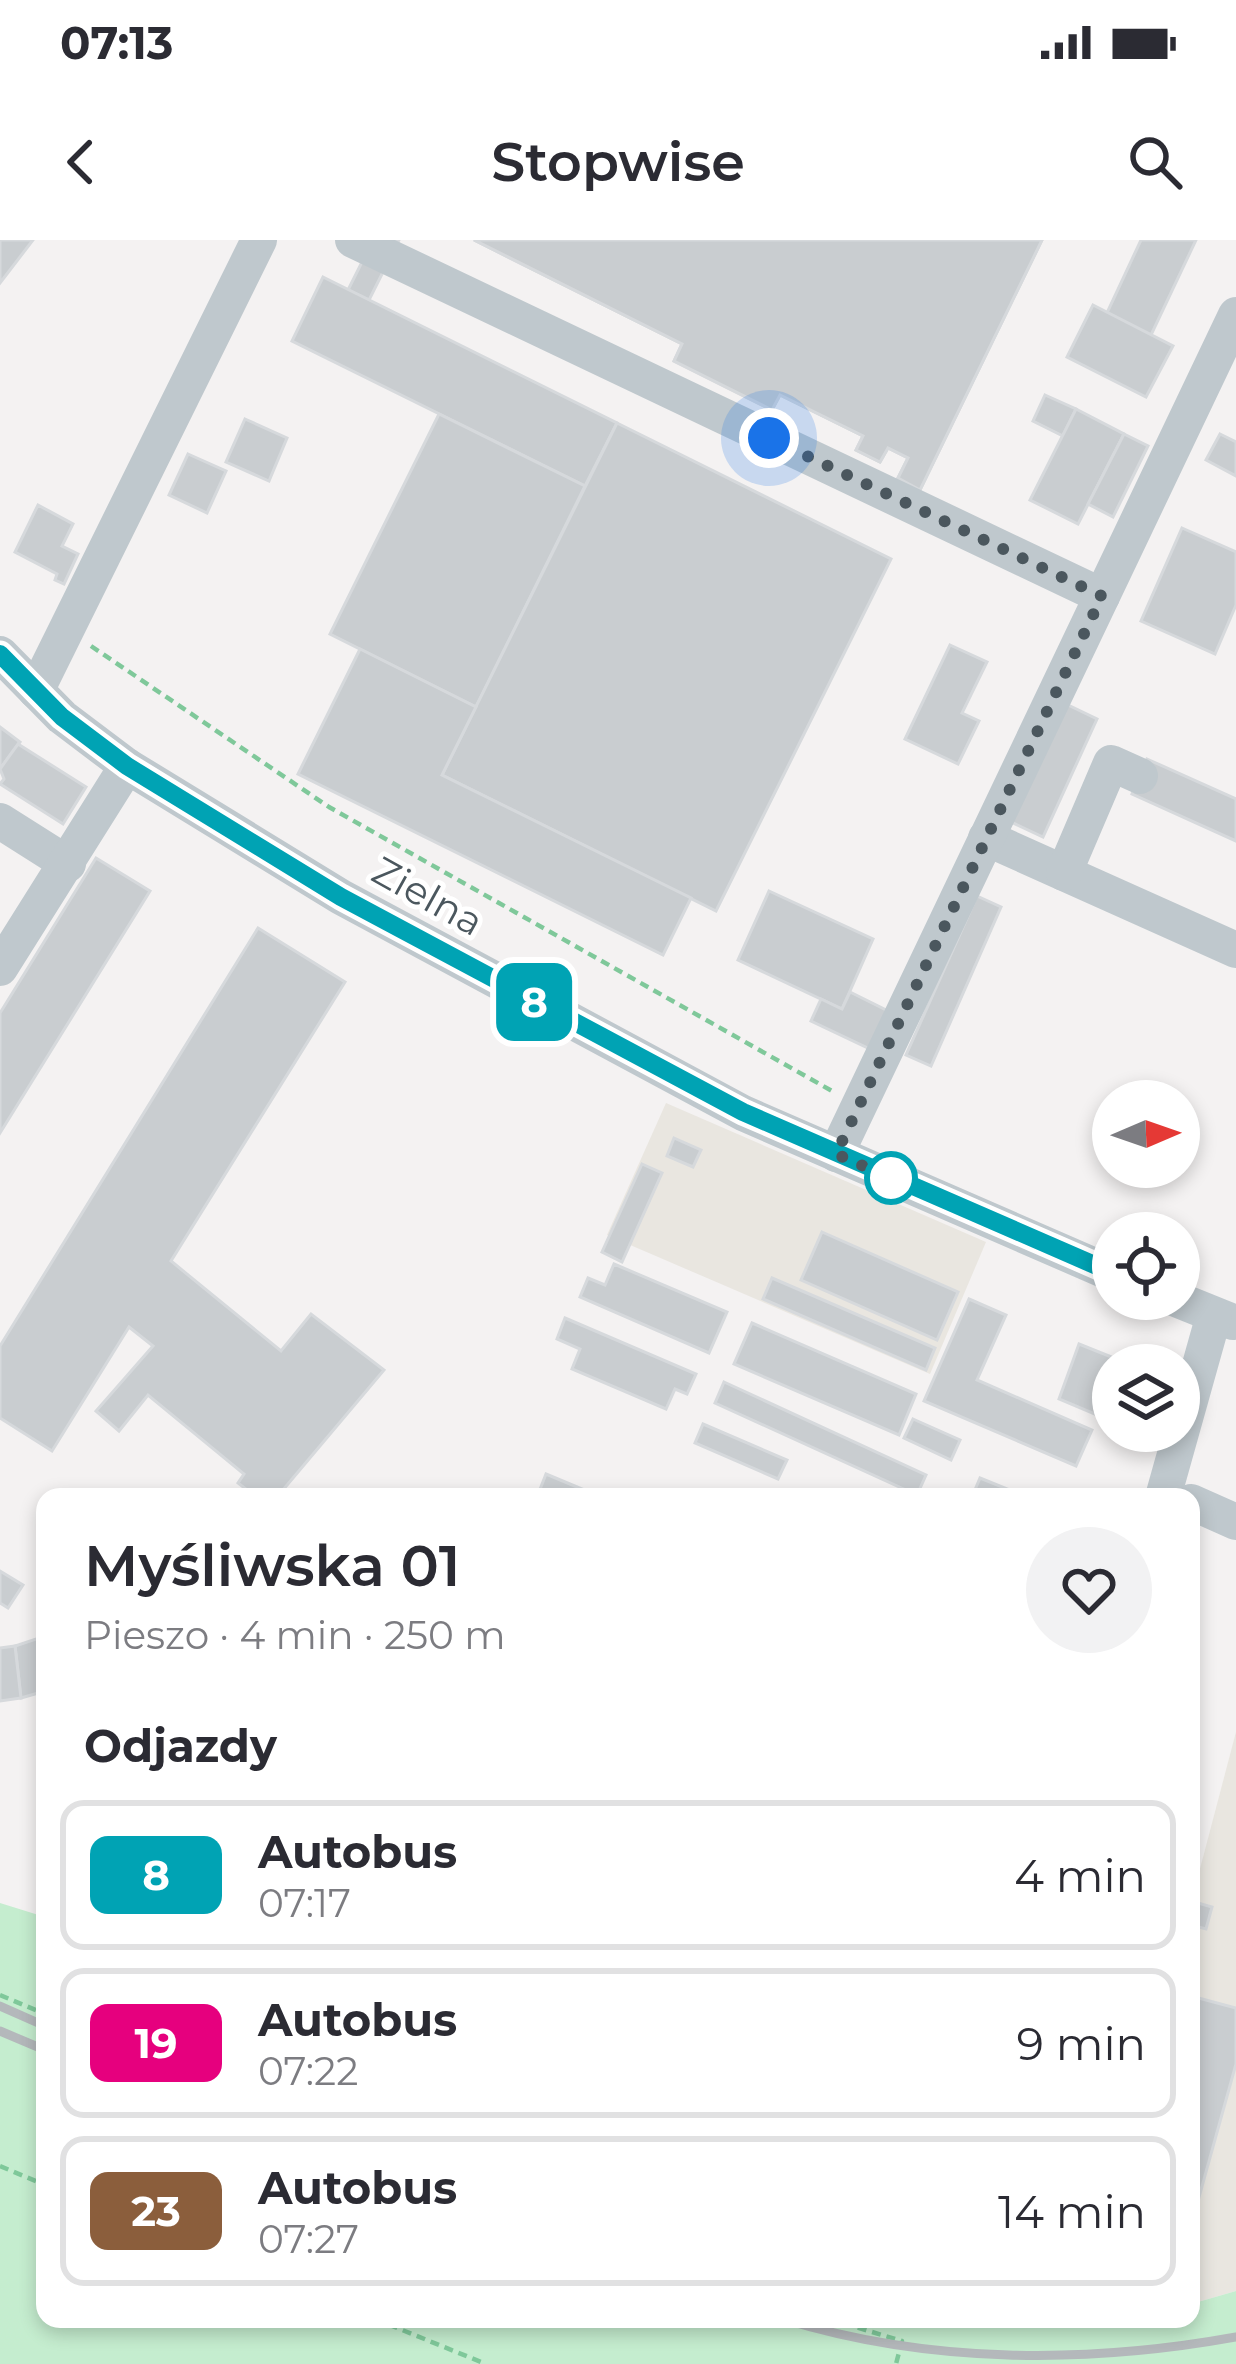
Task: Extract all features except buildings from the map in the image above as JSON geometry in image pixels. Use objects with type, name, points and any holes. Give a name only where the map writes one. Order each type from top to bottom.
[{"type":"street","points":[[18,688],[68,631],[259,240]]},
{"type":"street","points":[[353,240],[1102,596]]},
{"type":"street","points":[[836,1154],[1236,314]]},
{"type":"street","name":"Zielna","points":[[0,654],[18,688],[127,766],[341,897],[665,1074],[1092,1265]]},
{"type":"street","points":[[1064,873],[1111,763],[1140,776]]},
{"type":"street","points":[[0,968],[127,766]]},
{"type":"street","points":[[0,821],[68,864]]},
{"type":"street","points":[[986,838],[1236,950]]},
{"type":"street","points":[[1177,1488],[1225,1319]]},
{"type":"street","points":[[1200,1507],[1236,1522]]},
{"type":"path","points":[[68,631],[329,807],[858,1105]]},
{"type":"path","points":[[0,1994],[36,2010]]},
{"type":"path","points":[[0,2167],[36,2181]]},
{"type":"path","points":[[397,2328],[486,2364]]},
{"type":"path","points":[[859,2328],[902,2341],[896,2364]]},
{"type":"shaded area","points":[[666,1103],[986,1242],[930,1374],[607,1235]]},
{"type":"shaded area","points":[[1236,1732],[1236,2291],[1200,2301],[1200,1869]]},
{"type":"green space","points":[[0,1903],[36,1914],[36,2328],[1200,2328],[1200,2301],[1236,2291],[1236,2364],[0,2364]]},
{"type":"railway","points":[[0,2006],[36,2022]]},
{"type":"railway","points":[[0,2031],[36,2046]]},
{"type":"railway","points":[[816,2328],[894,2345],[1008,2355],[1123,2352],[1236,2337]]},
{"type":"bus line","name":"8","points":[[0,654],[93,742],[341,897],[665,1074],[1092,1265]]},
{"type":"route","points":[[769,438],[1102,596],[836,1154],[891,1178]]}]
